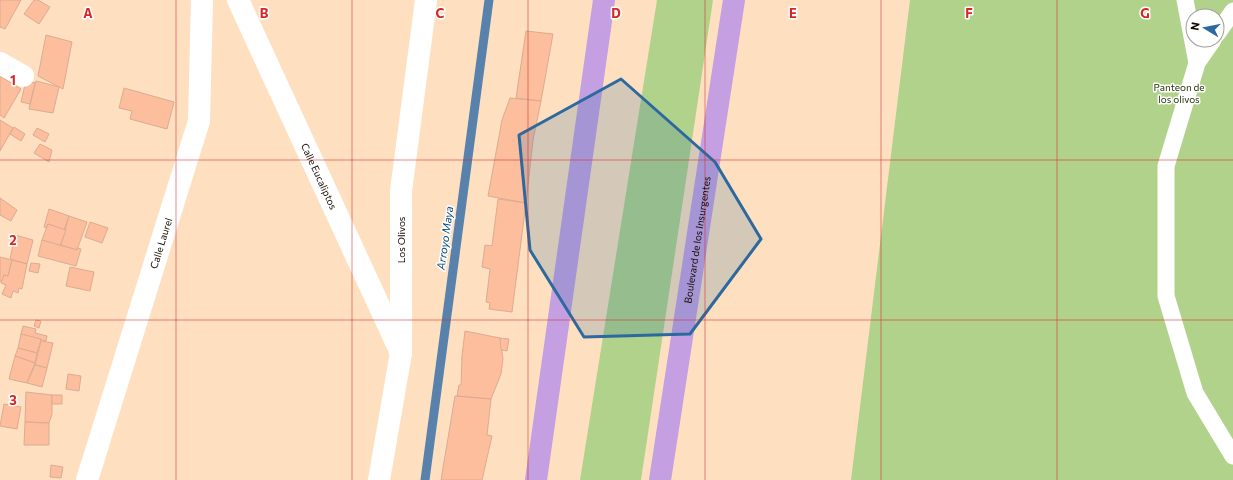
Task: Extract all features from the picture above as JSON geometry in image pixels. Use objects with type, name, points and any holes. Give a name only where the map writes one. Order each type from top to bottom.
[{"type":"highway","points":[[536,480],[604,0]]},
{"type":"highway","name":"Boulevard de los Insurgentes","points":[[660,480],[734,0]]},
{"type":"street","name":"Calle Laurel","points":[[87,480],[199,121],[202,0]]},
{"type":"street","name":"Calle Eucaliptos","points":[[238,0],[401,353]]},
{"type":"street","name":"Los Olivos","points":[[379,480],[401,353],[401,191],[426,0]]},
{"type":"street","points":[[0,64],[23,76]]},
{"type":"lane","points":[[1185,0],[1197,63]]},
{"type":"lane","points":[[1225,22],[1233,11]]},
{"type":"lane","points":[[1207,48],[1197,63],[1166,166],[1166,296],[1194,393],[1233,456]]},
{"type":"highlighted area","points":[[621,79],[715,162],[761,239],[690,334],[584,337],[530,250],[519,135]]},
{"type":"green space","points":[[657,0],[713,0],[641,480],[580,480]]},
{"type":"green space","name":"Panteon de los olivos","points":[[910,0],[1233,0],[1233,480],[851,480]]},
{"type":"building","points":[[0,0],[21,0],[5,29],[0,27]]},
{"type":"building","points":[[34,0],[38,0],[50,7],[39,24],[24,14]]},
{"type":"building","points":[[526,31],[553,34],[541,101],[516,98]]},
{"type":"building","points":[[46,35],[72,42],[63,89],[38,76]]},
{"type":"building","points":[[0,76],[21,89],[4,118],[0,115]]},
{"type":"building","points":[[26,80],[35,83],[30,104],[21,102]]},
{"type":"building","points":[[36,81],[59,87],[53,113],[29,109]]},
{"type":"building","points":[[124,88],[174,102],[167,129],[130,119],[132,111],[119,108]]},
{"type":"building","points":[[510,98],[541,101],[533,140],[526,203],[488,196],[502,120]]},
{"type":"building","points":[[0,120],[13,128],[0,151]]},
{"type":"building","points":[[14,127],[25,134],[21,141],[10,134]]},
{"type":"building","points":[[37,128],[49,134],[45,142],[33,135]]},
{"type":"building","points":[[40,144],[52,150],[49,162],[34,153]]},
{"type":"building","points":[[0,198],[17,210],[11,221],[0,215]]},
{"type":"building","points":[[498,199],[526,203],[512,312],[489,309],[490,303],[486,302],[490,269],[482,267],[485,245],[492,246]]},
{"type":"building","points":[[49,209],[69,216],[64,230],[48,224],[46,228],[44,227]]},
{"type":"building","points":[[69,216],[87,222],[77,250],[61,245]]},
{"type":"building","points":[[90,222],[108,228],[102,243],[85,237]]},
{"type":"building","points":[[48,224],[66,230],[60,246],[42,240]]},
{"type":"building","points":[[15,235],[33,240],[27,264],[10,259]]},
{"type":"building","points":[[42,240],[77,250],[77,248],[81,249],[76,266],[38,256]]},
{"type":"building","points":[[0,257],[12,260],[8,276],[4,275],[3,282],[0,281]]},
{"type":"building","points":[[12,260],[27,264],[22,289],[19,288],[18,293],[13,291],[11,298],[2,294],[6,285],[1,283],[4,275],[8,276]]},
{"type":"building","points":[[31,263],[40,264],[38,273],[29,271]]},
{"type":"building","points":[[70,267],[94,272],[90,291],[66,286]]},
{"type":"building","points":[[36,320],[41,321],[39,328],[34,326]]},
{"type":"building","points":[[23,326],[36,329],[35,333],[47,336],[46,341],[21,334]]},
{"type":"building","points":[[465,331],[500,338],[503,359],[501,374],[491,399],[457,396],[459,385],[461,385]]},
{"type":"building","points":[[21,334],[41,339],[37,353],[18,348]]},
{"type":"building","points":[[500,338],[509,339],[507,351],[501,350]]},
{"type":"building","points":[[41,341],[53,343],[47,368],[35,365]]},
{"type":"building","points":[[18,348],[37,353],[35,363],[15,356]]},
{"type":"building","points":[[15,356],[35,363],[27,383],[9,379]]},
{"type":"building","points":[[35,365],[47,368],[42,387],[27,383]]},
{"type":"building","points":[[68,374],[81,376],[79,391],[66,389]]},
{"type":"building","points":[[26,392],[52,395],[52,414],[49,423],[25,422]]},
{"type":"building","points":[[52,395],[62,395],[62,404],[52,404]]},
{"type":"building","points":[[455,396],[491,399],[487,435],[492,436],[482,480],[441,480]]},
{"type":"building","points":[[4,404],[21,407],[17,429],[0,426]]},
{"type":"building","points":[[25,422],[49,423],[49,445],[24,445]]},
{"type":"building","points":[[51,465],[63,467],[61,478],[50,477]]},
{"type":"waterway","name":"Arroyo Maya","points":[[425,480],[489,0]]}]
